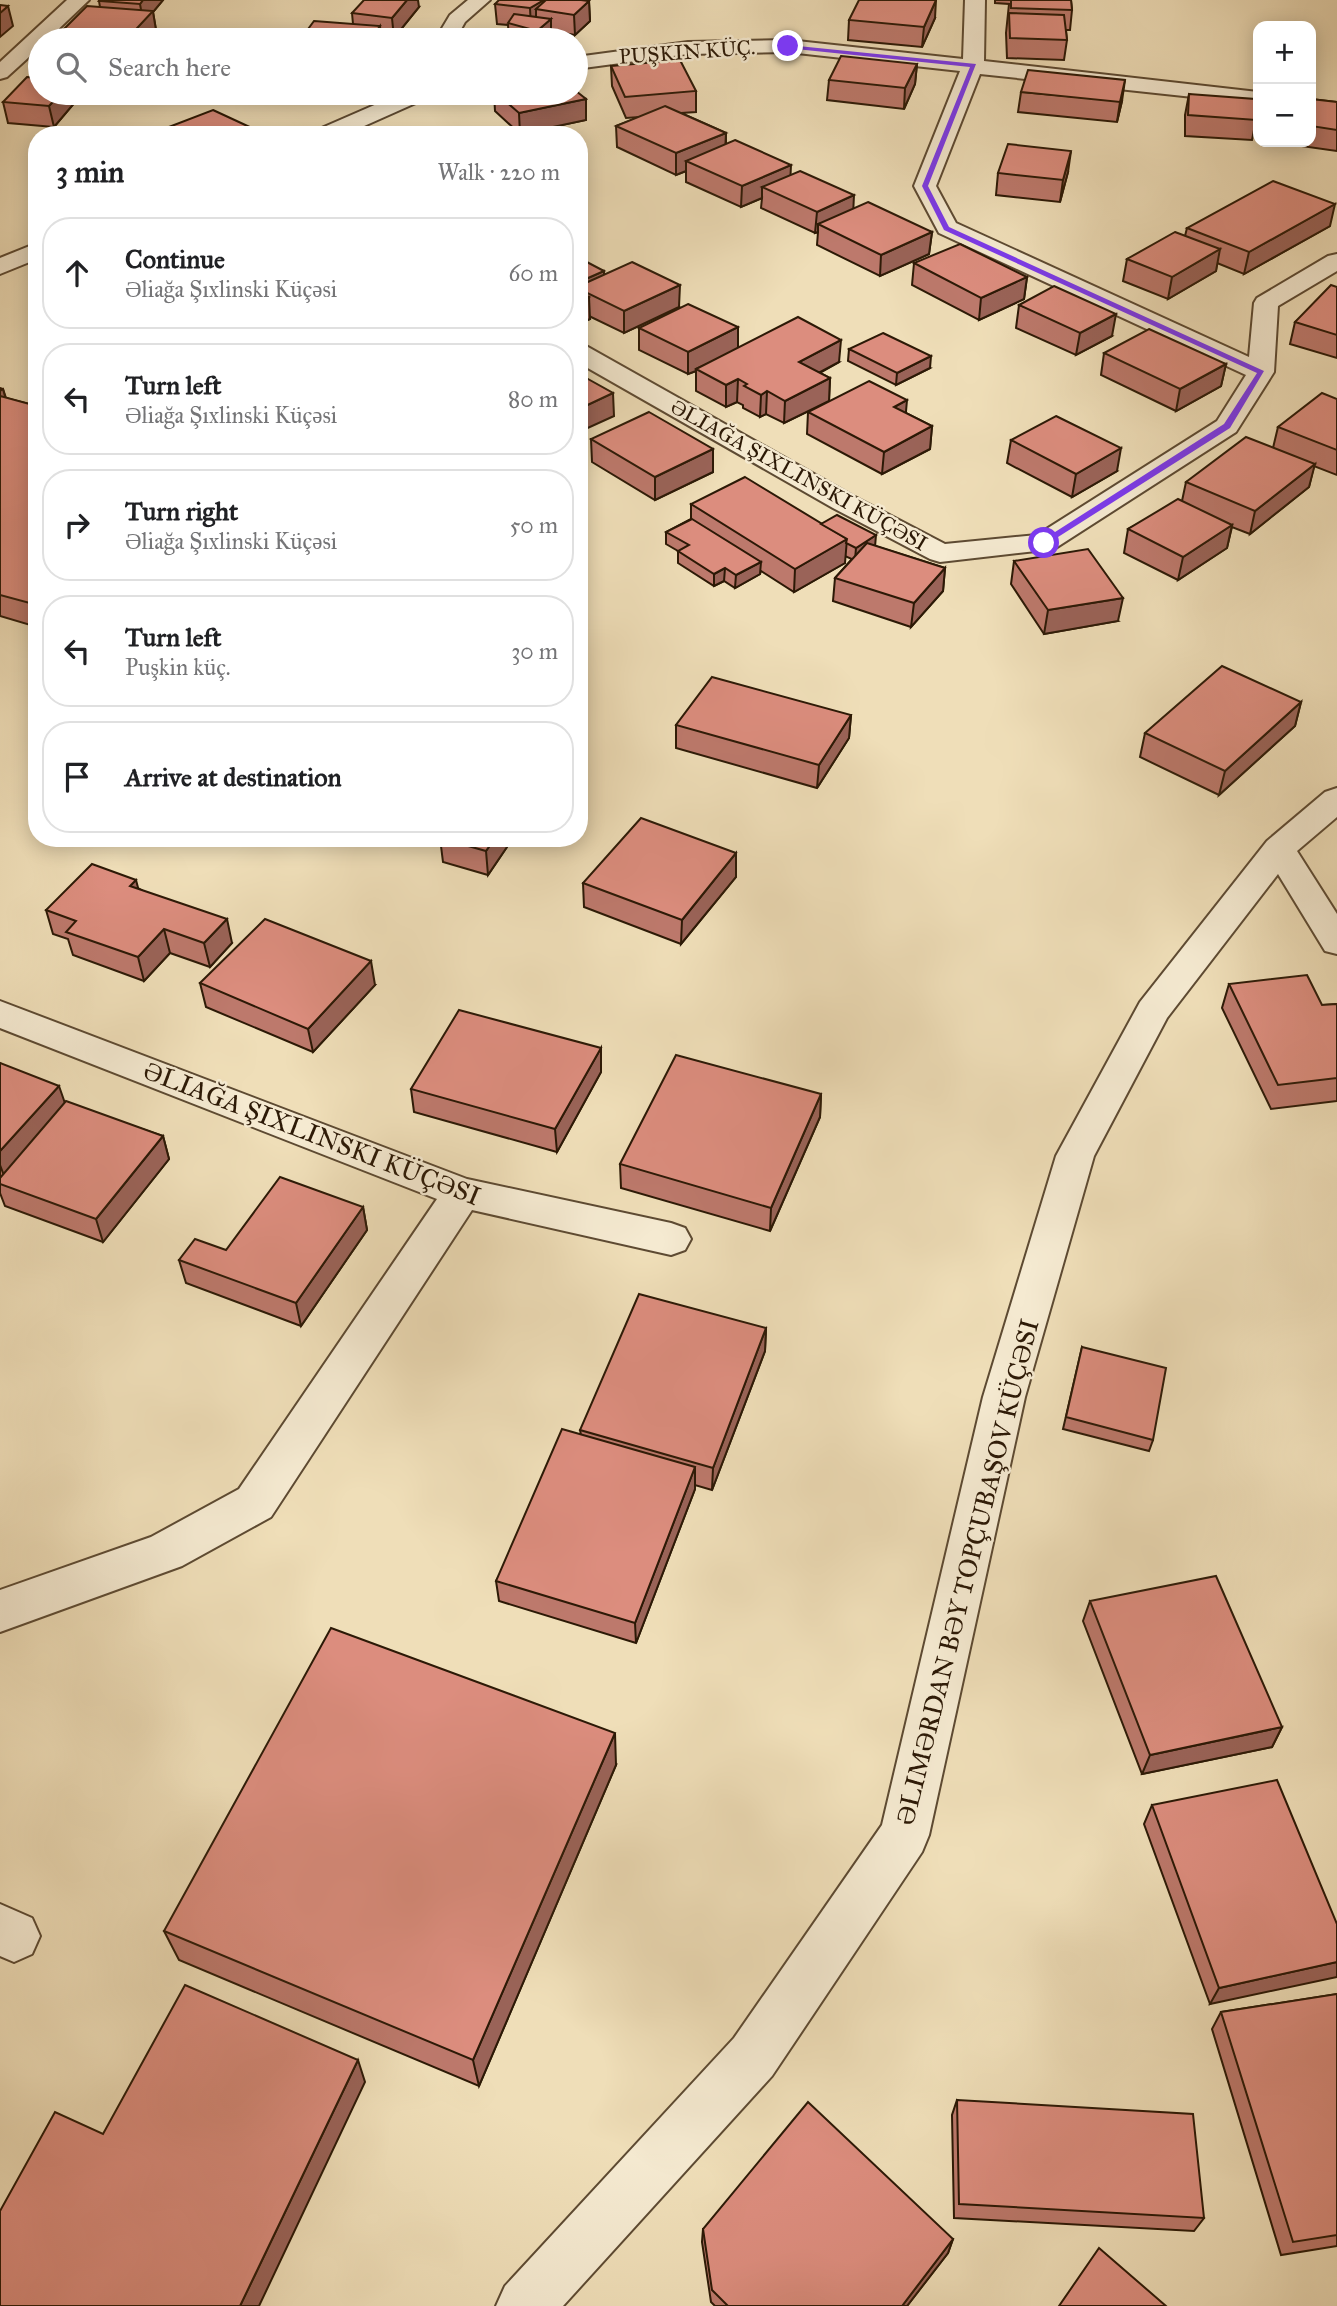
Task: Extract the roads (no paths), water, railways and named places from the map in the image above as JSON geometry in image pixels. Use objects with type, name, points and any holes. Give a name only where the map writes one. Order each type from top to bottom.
[{"type":"street","points":[[49,28],[79,0]]},
{"type":"street","points":[[452,28],[457,19],[480,0]]},
{"type":"street","points":[[975,0],[973,66],[925,186],[947,228],[1261,372]]},
{"type":"street","name":"PUŞKIN KÜÇ.","points":[[588,61],[688,48],[788,46],[1253,98]]},
{"type":"street","points":[[0,73],[28,47]]},
{"type":"street","points":[[345,126],[391,105]]},
{"type":"street","points":[[0,267],[28,254]]},
{"type":"street","points":[[588,357],[843,502],[940,553],[1044,543],[1227,426],[1261,372],[1266,303],[1337,261]]},
{"type":"street","name":"ƏLIMƏRDAN BƏY TOPÇUBAŞOV KÜÇƏSI","points":[[525,2306],[753,2057],[904,1835],[1004,1396],[1075,1156],[1153,1011],[1279,849],[1337,800]]},
{"type":"street","points":[[1279,849],[1337,942]]},
{"type":"street","points":[[0,1014],[462,1193],[671,1240]]},
{"type":"street","points":[[0,1611],[166,1552],[255,1503],[462,1193]]}]
